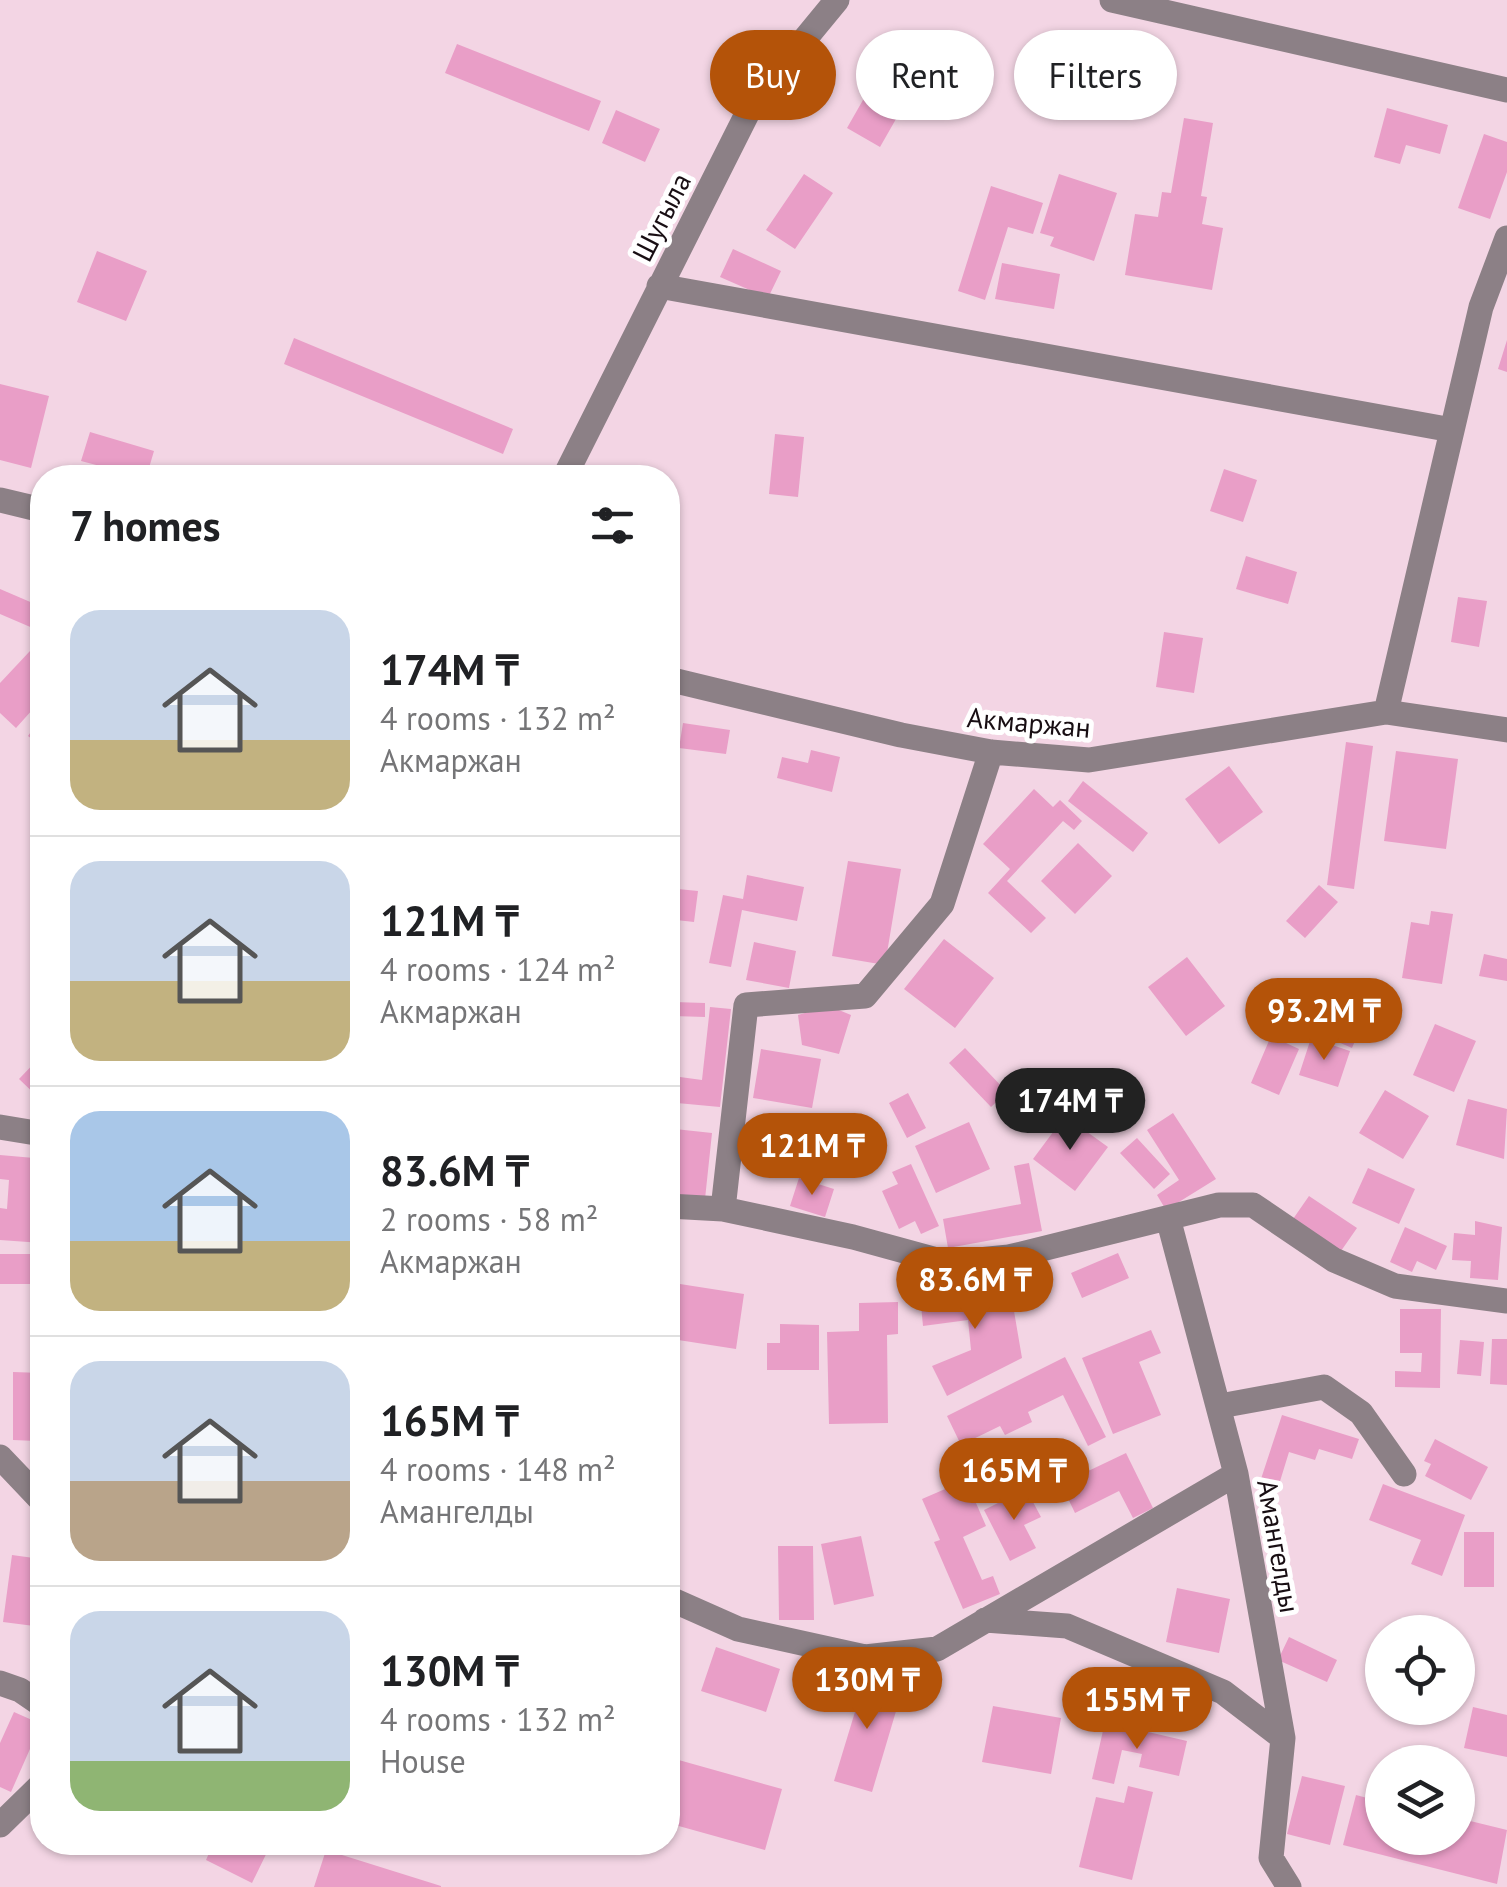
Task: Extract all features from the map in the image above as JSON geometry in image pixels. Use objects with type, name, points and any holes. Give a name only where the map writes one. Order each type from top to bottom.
[{"type":"street","name":"Шугыла","points":[[570,465],[753,102],[837,0]]},
{"type":"street","points":[[1112,0],[1507,90]]},
{"type":"street","points":[[1386,712],[1482,307],[1507,238]]},
{"type":"street","points":[[659,286],[1452,430]]},
{"type":"street","points":[[0,500],[30,507]]},
{"type":"street","name":"Акмаржан","points":[[680,682],[900,735],[991,752],[1090,760],[1386,712],[1507,730]]},
{"type":"street","points":[[724,1209],[746,1004],[865,996],[942,904],[991,752]]},
{"type":"street","points":[[0,1127],[30,1132]]},
{"type":"street","points":[[680,1207],[724,1209],[853,1237],[948,1263],[1009,1258],[1219,1206],[1254,1206],[1334,1260],[1395,1286],[1507,1301]]},
{"type":"street","name":"Амангелды","points":[[1168,1218],[1236,1474],[1283,1738],[1272,1858],[1288,1887]]},
{"type":"street","points":[[1220,1406],[1324,1387],[1361,1413],[1404,1474]]},
{"type":"street","points":[[0,1458],[30,1489]]},
{"type":"street","points":[[680,1603],[738,1629],[865,1657],[937,1649],[1236,1474]]},
{"type":"street","points":[[985,1620],[1067,1626],[1222,1692],[1283,1738]]},
{"type":"street","points":[[0,1684],[30,1697]]},
{"type":"street","points":[[0,1825],[30,1796]]},
{"type":"building","points":[[457,44],[601,101],[589,131],[445,73]]},
{"type":"building","points":[[1387,108],[1448,125],[1440,154],[1406,145],[1400,164],[1374,157]]},
{"type":"building","points":[[616,110],[660,129],[645,162],[602,143]]},
{"type":"building","points":[[856,112],[856,120],[895,120],[880,147],[847,128]]},
{"type":"building","points":[[1184,118],[1213,123],[1201,196],[1207,197],[1202,224],[1223,228],[1212,290],[1125,275],[1135,214],[1158,217],[1162,192],[1171,193]]},
{"type":"building","points":[[1484,134],[1507,142],[1507,172],[1490,219],[1458,208]]},
{"type":"building","points":[[804,174],[833,193],[795,249],[766,230]]},
{"type":"building","points":[[1059,174],[1117,193],[1094,261],[1050,246],[1054,237],[1040,233]]},
{"type":"building","points":[[991,186],[1043,203],[1033,234],[1008,227],[985,300],[958,291]]},
{"type":"building","points":[[733,249],[781,271],[768,298],[720,277]]},
{"type":"building","points":[[97,251],[147,271],[126,321],[77,302]]},
{"type":"building","points":[[1002,263],[1060,274],[1054,309],[995,299]]},
{"type":"building","points":[[294,338],[513,429],[503,454],[284,364]]},
{"type":"building","points":[[1507,340],[1507,372],[1498,369]]},
{"type":"building","points":[[0,384],[49,396],[30,468],[0,460]]},
{"type":"building","points":[[90,432],[154,451],[150,465],[96,465],[81,461]]},
{"type":"building","points":[[775,434],[804,437],[798,497],[769,494]]},
{"type":"building","points":[[1224,469],[1257,480],[1243,522],[1210,511]]},
{"type":"building","points":[[1246,556],[1297,572],[1288,604],[1236,589]]},
{"type":"building","points":[[0,589],[30,602],[30,627],[0,614]]},
{"type":"building","points":[[1458,597],[1487,601],[1479,647],[1451,642]]},
{"type":"building","points":[[1164,632],[1203,638],[1194,693],[1156,687]]},
{"type":"building","points":[[30,651],[30,712],[16,728],[0,713],[0,683]]},
{"type":"building","points":[[683,723],[730,730],[726,754],[680,748]]},
{"type":"building","points":[[1346,742],[1373,746],[1354,889],[1327,885]]},
{"type":"building","points":[[811,750],[840,757],[832,792],[777,778],[782,757],[808,763]]},
{"type":"building","points":[[1396,751],[1458,759],[1446,849],[1384,841]]},
{"type":"building","points":[[1229,766],[1263,812],[1219,844],[1185,799]]},
{"type":"building","points":[[1083,781],[1148,833],[1133,852],[1068,801]]},
{"type":"building","points":[[1034,789],[1053,807],[1060,800],[1082,821],[1074,830],[1063,821],[1007,881],[1046,918],[1031,933],[988,893],[1010,869],[983,844]]},
{"type":"building","points":[[1078,843],[1112,876],[1075,914],[1041,881]]},
{"type":"building","points":[[848,861],[901,869],[885,965],[832,956]]},
{"type":"building","points":[[747,875],[804,887],[797,921],[742,910],[731,967],[709,963],[723,895],[743,899]]},
{"type":"building","points":[[1319,885],[1338,902],[1305,938],[1286,921]]},
{"type":"building","points":[[680,889],[698,891],[694,922],[680,920]]},
{"type":"building","points":[[1431,911],[1453,914],[1442,984],[1402,978],[1411,922],[1429,925]]},
{"type":"building","points":[[944,939],[994,978],[955,1028],[904,989]]},
{"type":"building","points":[[754,942],[796,951],[789,988],[746,980]]},
{"type":"building","points":[[1484,954],[1507,959],[1507,981],[1479,976]]},
{"type":"building","points":[[1187,957],[1225,1006],[1186,1036],[1148,987]]},
{"type":"building","points":[[1321,996],[1366,1015],[1352,1048],[1308,1029]]},
{"type":"building","points":[[680,1002],[705,1003],[705,1017],[680,1016]]},
{"type":"building","points":[[829,1006],[851,1015],[839,1054],[802,1045],[798,1015]]},
{"type":"building","points":[[710,1007],[731,1009],[720,1107],[680,1103],[680,1077],[702,1080]]},
{"type":"building","points":[[1435,1024],[1476,1041],[1454,1092],[1413,1075]]},
{"type":"building","points":[[1271,1036],[1299,1049],[1279,1095],[1251,1083]]},
{"type":"building","points":[[1311,1038],[1350,1051],[1338,1087],[1299,1075]]},
{"type":"building","points":[[965,1048],[1007,1092],[991,1107],[949,1063]]},
{"type":"building","points":[[761,1049],[821,1059],[812,1108],[753,1098]]},
{"type":"building","points":[[30,1068],[30,1090],[19,1079]]},
{"type":"building","points":[[1385,1090],[1429,1116],[1403,1159],[1359,1133]]},
{"type":"building","points":[[908,1093],[926,1128],[907,1138],[889,1103]]},
{"type":"building","points":[[1468,1099],[1507,1109],[1504,1159],[1456,1145]]},
{"type":"building","points":[[1173,1113],[1216,1179],[1166,1210],[1157,1195],[1179,1180],[1147,1130]]},
{"type":"building","points":[[1065,1116],[1108,1147],[1075,1191],[1033,1159]]},
{"type":"building","points":[[969,1122],[990,1169],[936,1193],[915,1146]]},
{"type":"building","points":[[680,1130],[712,1133],[705,1199],[680,1196]]},
{"type":"building","points":[[1137,1138],[1170,1174],[1154,1189],[1120,1153]]},
{"type":"building","points":[[0,1155],[30,1158],[30,1242],[0,1240],[0,1208],[7,1209],[9,1180],[0,1179]]},
{"type":"building","points":[[1029,1163],[1042,1231],[948,1248],[943,1219],[1021,1204],[1014,1166]]},
{"type":"building","points":[[911,1164],[939,1226],[921,1234],[915,1221],[899,1229],[882,1191],[898,1184],[892,1172]]},
{"type":"building","points":[[1368,1168],[1415,1189],[1399,1224],[1352,1203]]},
{"type":"building","points":[[799,1178],[834,1189],[825,1217],[790,1206]]},
{"type":"building","points":[[1309,1196],[1357,1228],[1341,1251],[1293,1219]]},
{"type":"building","points":[[1475,1221],[1502,1227],[1498,1280],[1470,1278],[1471,1261],[1452,1260],[1454,1233],[1475,1235]]},
{"type":"building","points":[[1405,1227],[1447,1246],[1436,1270],[1417,1261],[1412,1272],[1390,1262]]},
{"type":"building","points":[[1118,1253],[1129,1278],[1082,1298],[1071,1273]]},
{"type":"building","points":[[0,1254],[30,1254],[30,1284],[0,1284]]},
{"type":"building","points":[[1009,1282],[1022,1358],[947,1396],[932,1366],[971,1350],[968,1320],[923,1326],[920,1295]]},
{"type":"building","points":[[680,1284],[744,1294],[736,1349],[680,1340]]},
{"type":"building","points":[[898,1302],[898,1334],[887,1335],[888,1423],[829,1424],[827,1332],[859,1331],[859,1303]]},
{"type":"building","points":[[1400,1309],[1441,1309],[1440,1388],[1395,1387],[1395,1371],[1421,1372],[1422,1353],[1400,1353]]},
{"type":"building","points":[[780,1324],[819,1325],[819,1370],[767,1370],[767,1343],[780,1343]]},
{"type":"building","points":[[1151,1330],[1161,1353],[1139,1362],[1161,1415],[1113,1434],[1082,1358]]},
{"type":"building","points":[[1492,1339],[1507,1339],[1507,1385],[1490,1384]]},
{"type":"building","points":[[1460,1340],[1484,1342],[1481,1376],[1457,1374]]},
{"type":"building","points":[[1065,1357],[1106,1437],[1088,1446],[1063,1395],[1028,1412],[1032,1422],[1005,1435],[1000,1426],[961,1445],[947,1416]]},
{"type":"building","points":[[13,1372],[30,1373],[30,1441],[13,1440]]},
{"type":"building","points":[[1282,1415],[1359,1439],[1352,1459],[1319,1449],[1315,1460],[1289,1452],[1277,1491],[1259,1485]]},
{"type":"building","points":[[1435,1439],[1488,1467],[1471,1500],[1425,1476],[1431,1464],[1424,1461]]},
{"type":"building","points":[[1126,1453],[1153,1508],[1133,1518],[1119,1491],[1075,1513],[1061,1484]]},
{"type":"building","points":[[966,1480],[986,1526],[963,1537],[982,1580],[993,1576],[1000,1594],[963,1609],[934,1542],[940,1540],[922,1499]]},
{"type":"building","points":[[1383,1484],[1465,1515],[1442,1576],[1411,1564],[1421,1540],[1369,1520]]},
{"type":"building","points":[[1026,1489],[1041,1517],[1024,1525],[1036,1548],[1010,1561],[984,1510]]},
{"type":"building","points":[[1464,1532],[1494,1532],[1494,1587],[1464,1587]]},
{"type":"building","points":[[861,1536],[874,1596],[834,1605],[821,1544]]},
{"type":"building","points":[[778,1546],[813,1546],[814,1620],[779,1620]]},
{"type":"building","points":[[12,1555],[30,1557],[30,1625],[3,1622]]},
{"type":"building","points":[[1177,1588],[1230,1599],[1219,1653],[1166,1642]]},
{"type":"building","points":[[1289,1637],[1337,1660],[1327,1682],[1278,1660]]},
{"type":"building","points":[[716,1647],[780,1669],[766,1712],[701,1691]]},
{"type":"building","points":[[851,1675],[902,1691],[872,1792],[834,1781],[858,1702],[844,1698]]},
{"type":"building","points":[[993,1706],[1061,1718],[1051,1774],[982,1762]]},
{"type":"building","points":[[1475,1707],[1507,1715],[1507,1757],[1465,1745],[1469,1725],[1475,1725]]},
{"type":"building","points":[[14,1712],[30,1719],[30,1749],[11,1792],[0,1787],[0,1743]]},
{"type":"building","points":[[1105,1722],[1187,1741],[1179,1776],[1139,1767],[1142,1754],[1122,1750],[1114,1784],[1092,1779]]},
{"type":"building","points":[[680,1760],[782,1789],[765,1850],[680,1826]]},
{"type":"building","points":[[1302,1776],[1345,1786],[1330,1845],[1287,1834]]},
{"type":"building","points":[[1128,1786],[1153,1792],[1132,1880],[1079,1867],[1096,1797],[1124,1803]]},
{"type":"building","points":[[1356,1795],[1365,1797],[1365,1851],[1343,1845]]},
{"type":"building","points":[[1475,1822],[1507,1830],[1497,1884],[1382,1855],[1475,1855]]},
{"type":"building","points":[[208,1855],[266,1855],[252,1883],[206,1860]]},
{"type":"building","points":[[324,1855],[342,1855],[441,1886],[441,1887],[314,1887]]}]
